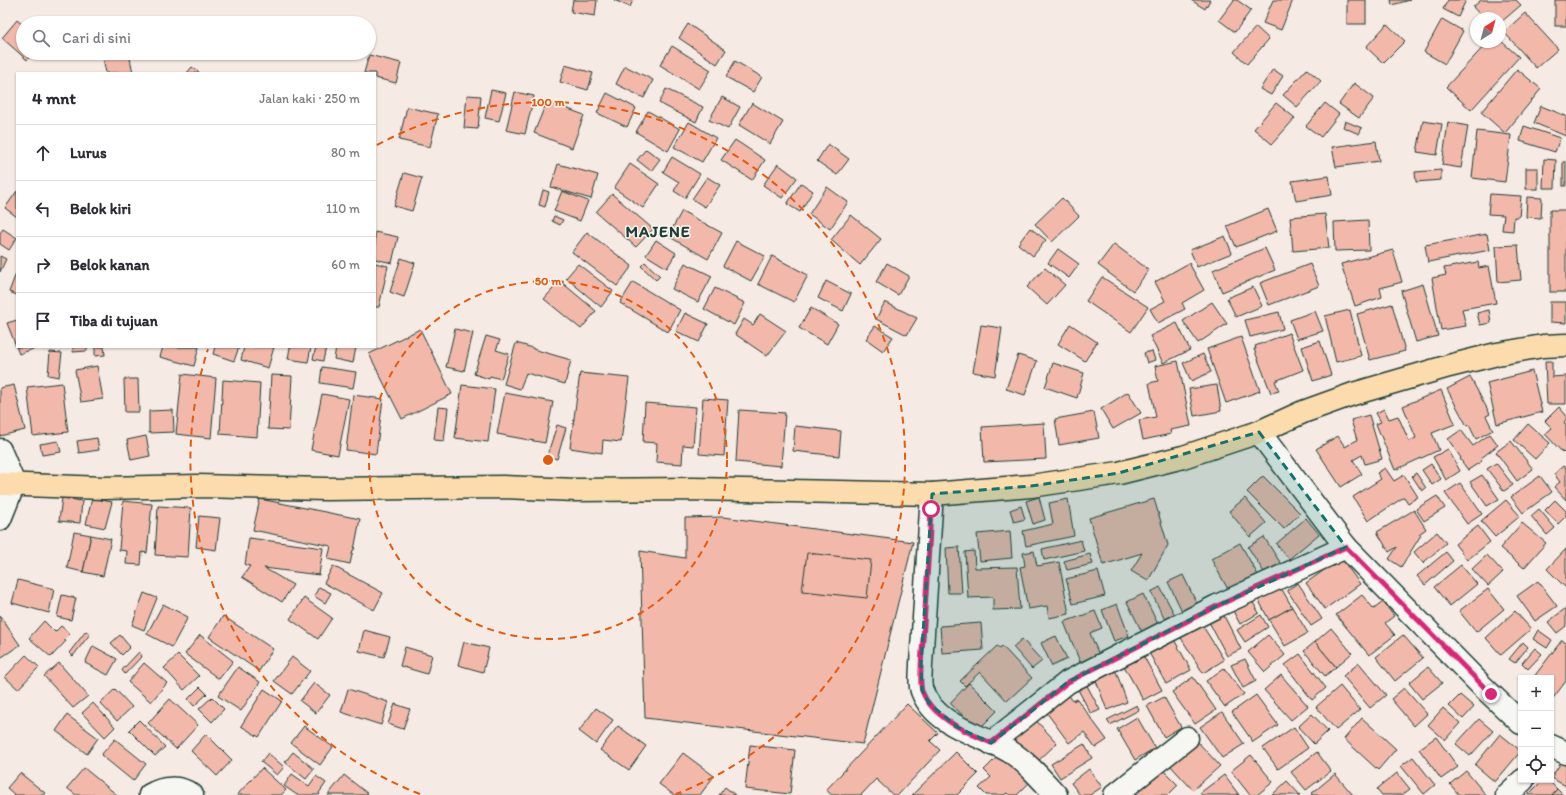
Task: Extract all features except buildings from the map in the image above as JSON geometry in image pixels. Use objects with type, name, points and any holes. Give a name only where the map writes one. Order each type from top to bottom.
[{"type":"highway","points":[[7,484],[103,488],[198,486],[326,489],[503,487],[576,490],[694,489],[932,494],[1031,486],[1119,473],[1183,457],[1258,432],[1303,412],[1353,394],[1449,366],[1497,354],[1543,346],[1566,345]]},
{"type":"street","points":[[1258,432],[1346,547],[1482,686],[1518,719]]},
{"type":"street","points":[[0,450],[7,484],[0,519]]},
{"type":"street","points":[[932,494],[921,664],[922,690],[929,703],[941,715],[957,727],[1009,752],[1034,772],[1056,795]]},
{"type":"street","points":[[991,743],[1068,682],[1217,606],[1346,547]]},
{"type":"street","points":[[1115,795],[1188,738]]},
{"type":"street","points":[[1507,795],[1520,783]]},
{"type":"street","points":[[150,795],[156,791],[172,788],[192,795]]},
{"type":"highlighted area","points":[[1259,432],[1346,547],[1217,606],[1068,682],[991,743],[957,727],[929,703],[922,690],[921,664],[932,494],[1031,486],[1119,473]]},
{"type":"district","name":"MAJENE","points":[[658,231]]},
{"type":"route","points":[[931,509],[921,664],[922,690],[929,703],[941,715],[957,727],[991,743],[1068,682],[1217,606],[1346,547],[1491,694]]}]
